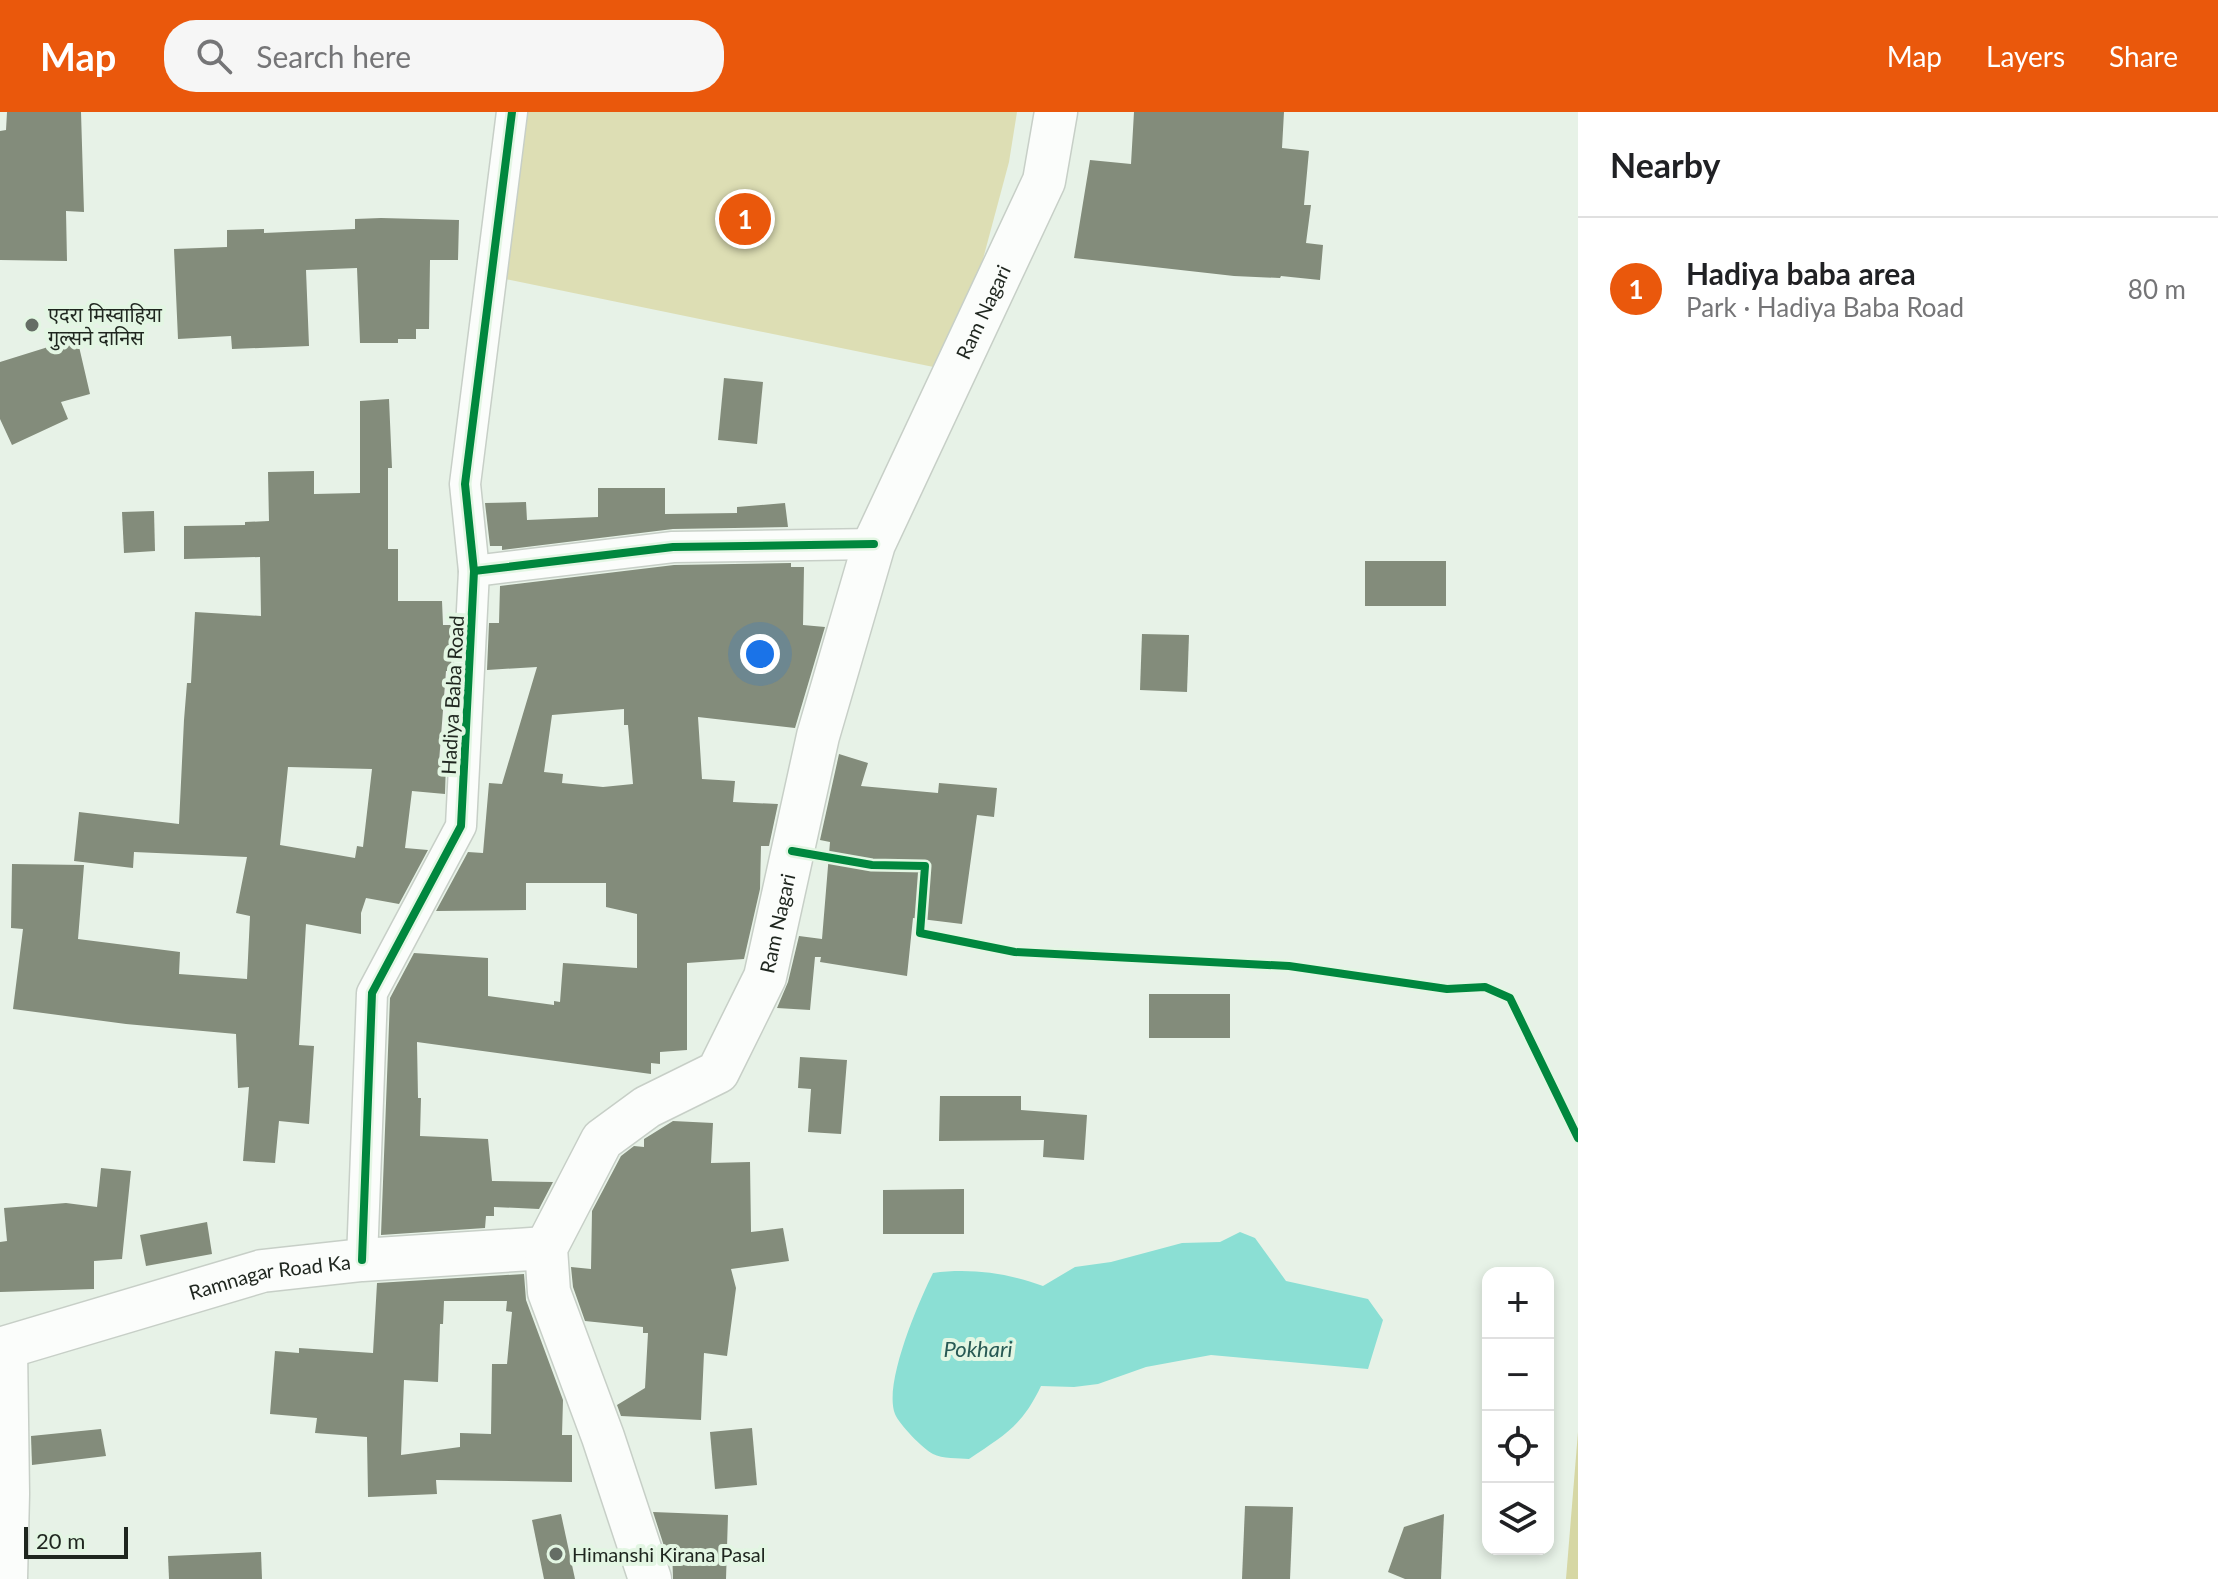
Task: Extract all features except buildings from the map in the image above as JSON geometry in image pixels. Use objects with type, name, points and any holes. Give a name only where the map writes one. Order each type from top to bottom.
[{"type":"main road","name":"Ram Nagari","points":[[546,1248],[602,1140],[647,1107],[718,1072],[765,977],[818,736],[874,544],[1044,181],[1056,112]]},
{"type":"main road","name":"Ramnagar Road Ka","points":[[6,1348],[262,1271],[362,1260],[546,1248]]},
{"type":"main road","points":[[546,1248],[549,1292],[603,1437],[650,1579]]},
{"type":"street","name":"Hadiya Baba Road","points":[[362,1260],[372,993],[461,826],[474,571],[465,484],[512,112]]},
{"type":"street","points":[[474,571],[673,547],[874,544]]},
{"type":"street","points":[[6,1348],[14,1494],[12,1579]]},
{"type":"green space","points":[[508,112],[1017,112],[1009,162],[953,371],[491,276]]},
{"type":"green space","points":[[1578,1432],[1578,1579],[1566,1579]]},
{"type":"water","name":"Pokhari","points":[[1240,1232],[1255,1238],[1286,1281],[1368,1299],[1383,1320],[1368,1369],[1211,1355],[1146,1367],[1098,1384],[1041,1386],[1019,1420],[969,1459],[933,1454],[912,1436],[895,1414],[894,1383],[898,1364],[933,1273],[989,1273],[1043,1286],[1075,1267],[1111,1262],[1182,1243],[1220,1242]]},
{"type":"cycle path","points":[[362,1260],[372,993],[461,826],[474,571],[465,484],[512,112]]},
{"type":"cycle path","points":[[474,571],[673,547],[874,544]]},
{"type":"cycle path","points":[[792,851],[872,865],[925,866],[920,933],[1015,952],[1289,966],[1447,989],[1485,987],[1510,998],[1578,1138]]},
{"type":"place","name":"Hadiya baba area","points":[[745,219]]},
{"type":"place","name":"एदरा मिस्वाहिया गुल्सने दानिस","points":[[32,325]]},
{"type":"place","name":"Himanshi Kirana Pasal","points":[[556,1554]]}]
